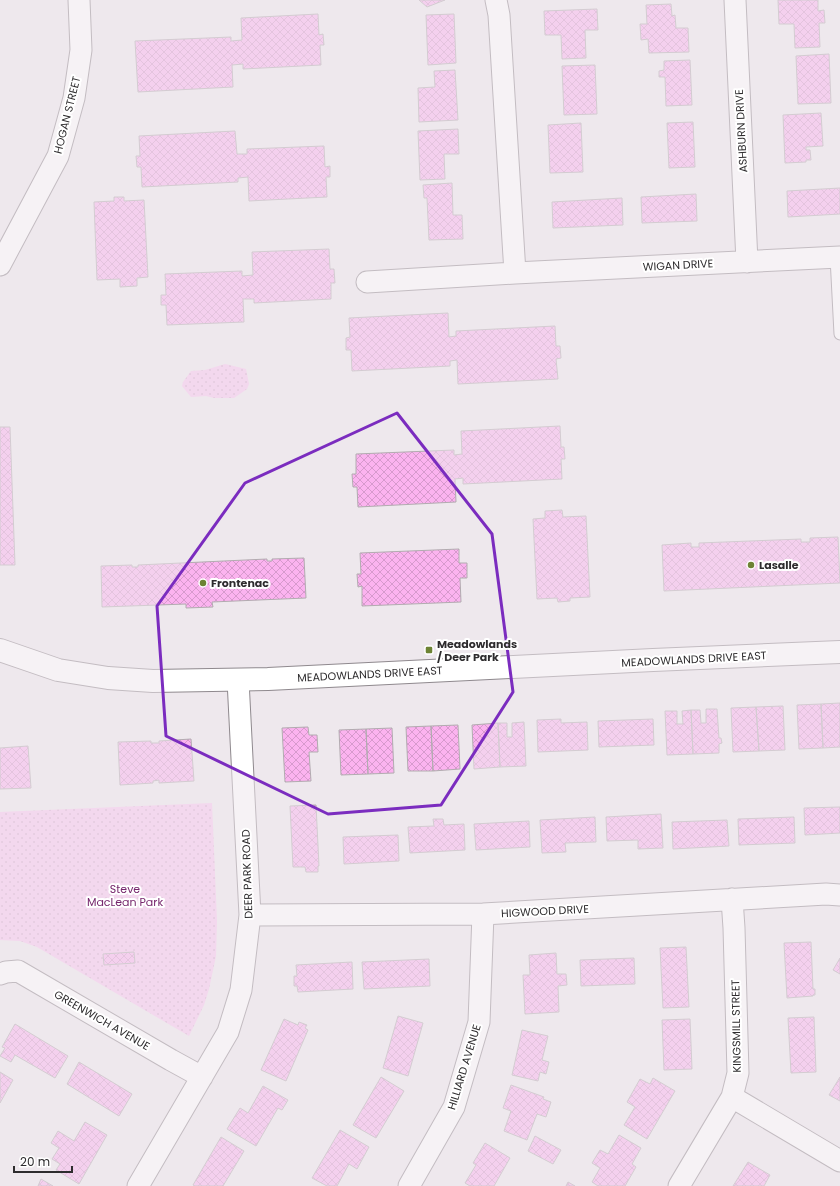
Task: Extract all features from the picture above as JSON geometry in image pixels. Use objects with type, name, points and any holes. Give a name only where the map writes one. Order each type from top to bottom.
[{"type":"main road","name":"MEADOWLANDS DRIVE EAST","points":[[0,650],[46,667],[108,678],[153,681],[238,680],[840,652]]},
{"type":"street","name":"HOGAN STREET","points":[[0,265],[58,156],[74,98],[81,50],[79,0]]},
{"type":"street","points":[[496,0],[499,15],[515,273]]},
{"type":"street","name":"ASHBURN DRIVE","points":[[735,0],[747,262]]},
{"type":"street","name":"WIGAN DRIVE","points":[[367,282],[838,257]]},
{"type":"street","name":"DEER PARK ROAD","points":[[138,1186],[228,1032],[241,990],[250,915],[238,680]]},
{"type":"street","name":"HIGWOOD DRIVE","points":[[250,915],[483,914],[826,894],[840,895]]},
{"type":"street","name":"KINGSMILL STREET","points":[[679,1186],[732,1098],[738,1073],[732,900]]},
{"type":"street","name":"HILLIARD AVENUE","points":[[408,1186],[454,1107],[478,1022],[483,914]]},
{"type":"street","name":"GREENWICH AVENUE","points":[[0,974],[18,971],[202,1077]]},
{"type":"street","points":[[732,1098],[840,1161]]},
{"type":"lane","points":[[838,257],[840,334]]},
{"type":"highlighted area","points":[[397,413],[492,534],[513,692],[441,805],[328,814],[166,736],[157,606],[245,483]]},
{"type":"green space","points":[[225,364],[246,369],[249,384],[247,389],[234,398],[214,398],[206,396],[191,397],[182,386],[183,382],[191,371],[205,370]]},
{"type":"green space","name":"Steve MacLean Park","points":[[212,803],[217,921],[216,956],[204,1005],[189,1036],[37,947],[20,941],[0,940],[0,812]]},
{"type":"building","points":[[419,0],[445,0],[427,7]]},
{"type":"building","points":[[778,0],[818,0],[818,11],[824,10],[825,23],[819,23],[820,47],[795,48],[794,24],[779,24]]},
{"type":"building","points":[[671,4],[672,16],[675,15],[676,28],[688,28],[689,52],[649,53],[648,39],[641,40],[640,24],[647,24],[646,5]]},
{"type":"building","points":[[597,9],[598,30],[585,30],[586,58],[562,59],[561,35],[545,35],[544,11]]},
{"type":"building","points":[[318,14],[319,35],[323,34],[324,45],[320,45],[321,65],[243,69],[243,64],[232,65],[233,87],[138,92],[135,41],[231,37],[231,41],[242,40],[241,18]]},
{"type":"building","points":[[454,14],[456,63],[428,65],[426,15]]},
{"type":"building","points":[[829,54],[831,103],[798,104],[796,56]]},
{"type":"building","points":[[690,60],[692,105],[666,106],[665,77],[659,77],[659,71],[664,70],[664,61]]},
{"type":"building","points":[[595,65],[597,114],[564,115],[562,66]]},
{"type":"building","points":[[455,70],[458,120],[419,122],[418,88],[435,87],[434,71]]},
{"type":"building","points":[[821,113],[823,146],[806,147],[806,150],[810,150],[811,160],[806,160],[806,162],[785,163],[783,115]]},
{"type":"building","points":[[693,122],[695,167],[669,168],[667,123]]},
{"type":"building","points":[[581,123],[583,172],[550,173],[548,125]]},
{"type":"building","points":[[458,129],[459,154],[444,154],[445,179],[420,180],[418,131]]},
{"type":"building","points":[[235,131],[237,154],[247,154],[247,149],[324,146],[325,167],[330,166],[330,177],[326,177],[327,197],[249,201],[248,177],[238,178],[238,182],[142,187],[141,167],[137,167],[136,156],[140,156],[139,136]]},
{"type":"building","points":[[452,183],[453,215],[462,215],[463,239],[429,240],[427,198],[424,198],[423,185]]},
{"type":"building","points":[[840,188],[840,214],[788,217],[787,191]]},
{"type":"building","points":[[696,194],[697,221],[642,223],[641,197]]},
{"type":"building","points":[[114,197],[124,197],[124,201],[144,200],[148,277],[137,278],[137,286],[120,287],[120,279],[97,280],[94,202],[114,201]]},
{"type":"building","points":[[622,198],[623,225],[553,228],[552,202]]},
{"type":"building","points":[[329,249],[330,269],[334,269],[335,283],[331,283],[331,299],[254,303],[254,299],[243,299],[244,322],[167,325],[166,305],[161,305],[161,295],[166,295],[165,274],[242,271],[242,276],[253,275],[252,252]]},
{"type":"building","points":[[448,313],[449,337],[456,336],[456,331],[555,326],[556,346],[560,346],[561,358],[556,359],[558,379],[458,384],[457,360],[450,361],[450,366],[352,371],[351,350],[346,350],[346,338],[350,337],[349,318]]},
{"type":"building","points":[[560,426],[561,447],[564,447],[565,459],[561,459],[562,479],[463,484],[463,478],[455,479],[456,502],[358,507],[357,487],[353,487],[352,474],[356,474],[356,454],[454,450],[454,455],[462,454],[461,431]]},
{"type":"building","points":[[0,427],[10,427],[15,565],[0,565]]},
{"type":"building","points":[[562,510],[563,517],[586,516],[590,597],[570,598],[570,601],[558,602],[557,598],[537,599],[533,519],[545,518],[545,511]]},
{"type":"building","name":"Lasalle","points":[[838,537],[840,583],[664,591],[662,545],[691,543],[691,547],[699,547],[699,543],[801,539],[801,542],[810,542],[810,538]]},
{"type":"building","points":[[459,549],[459,563],[467,563],[467,578],[460,578],[461,602],[362,606],[362,586],[358,587],[357,574],[361,574],[360,553]]},
{"type":"building","name":"Frontenac","points":[[304,558],[306,598],[212,602],[213,607],[186,608],[186,604],[102,607],[101,566],[132,565],[132,567],[138,567],[138,565],[267,559],[267,561],[272,561],[272,559]]},
{"type":"building","points":[[840,703],[840,747],[823,748],[821,704]]},
{"type":"building","points":[[821,704],[823,748],[799,749],[797,705]]},
{"type":"building","points":[[783,706],[785,750],[759,751],[756,707]]},
{"type":"building","points":[[756,707],[759,751],[733,752],[731,708]]},
{"type":"building","points":[[706,709],[717,709],[719,738],[721,738],[722,743],[719,744],[719,753],[693,754],[691,710],[700,710],[701,723],[706,723]]},
{"type":"building","points":[[691,710],[693,754],[667,755],[665,711],[677,711],[677,724],[683,724],[682,711]]},
{"type":"building","points":[[561,719],[561,723],[587,722],[588,750],[538,752],[537,720]]},
{"type":"building","points":[[653,719],[654,745],[599,747],[598,721]]},
{"type":"building","points":[[524,722],[526,766],[500,767],[498,723],[507,723],[507,737],[512,737],[512,723]]},
{"type":"building","points":[[498,723],[500,767],[474,769],[472,725]]},
{"type":"building","points":[[458,725],[460,769],[433,771],[431,726]]},
{"type":"building","points":[[431,726],[433,771],[408,771],[406,727]]},
{"type":"building","points":[[308,727],[309,735],[317,735],[318,752],[309,752],[311,781],[285,782],[282,728]]},
{"type":"building","points":[[392,728],[394,773],[368,774],[366,729]]},
{"type":"building","points":[[366,729],[368,774],[341,775],[339,730]]},
{"type":"building","points":[[191,739],[194,781],[159,783],[159,780],[153,781],[153,783],[120,785],[118,742],[151,741],[151,743],[159,743],[159,741]]},
{"type":"building","points":[[28,746],[31,788],[0,789],[0,748]]},
{"type":"building","points":[[316,805],[319,866],[318,872],[306,872],[305,867],[293,867],[290,806]]},
{"type":"building","points":[[840,807],[840,833],[805,835],[804,808]]},
{"type":"building","points":[[661,814],[663,848],[638,849],[638,840],[607,841],[606,817]]},
{"type":"building","points":[[595,817],[596,842],[565,843],[566,852],[542,853],[540,820]]},
{"type":"building","points":[[794,817],[795,843],[739,845],[738,819]]},
{"type":"building","points":[[433,819],[443,819],[444,825],[464,824],[465,850],[410,853],[408,827],[434,826]]},
{"type":"building","points":[[727,820],[729,846],[673,849],[672,822]]},
{"type":"building","points":[[529,821],[530,847],[476,850],[474,824]]},
{"type":"building","points":[[398,835],[399,861],[344,864],[343,837]]},
{"type":"building","points":[[811,942],[813,989],[815,989],[815,995],[787,998],[784,943]]},
{"type":"building","points":[[686,947],[689,1007],[663,1008],[660,948]]},
{"type":"building","points":[[134,952],[135,963],[104,965],[103,954]]},
{"type":"building","points":[[556,953],[557,974],[566,974],[567,985],[558,986],[559,1012],[525,1014],[523,975],[530,975],[529,955]]},
{"type":"building","points":[[634,958],[635,984],[581,986],[580,960]]},
{"type":"building","points":[[840,958],[840,974],[833,970]]},
{"type":"building","points":[[429,959],[430,986],[364,989],[362,962]]},
{"type":"building","points":[[352,962],[353,989],[298,992],[297,986],[294,986],[294,976],[297,976],[296,965]]},
{"type":"building","points":[[398,1016],[423,1023],[408,1076],[383,1068]]},
{"type":"building","points":[[814,1017],[816,1072],[791,1073],[788,1018]]},
{"type":"building","points":[[284,1019],[298,1025],[299,1022],[307,1025],[305,1028],[308,1030],[286,1081],[261,1070]]},
{"type":"building","points":[[690,1019],[692,1069],[664,1070],[662,1020]]},
{"type":"building","points":[[15,1024],[68,1056],[55,1078],[15,1055],[11,1062],[0,1056],[5,1048],[2,1047]]},
{"type":"building","points":[[522,1030],[548,1036],[542,1060],[549,1062],[546,1074],[540,1072],[538,1081],[512,1075]]},
{"type":"building","points":[[79,1062],[132,1094],[119,1116],[67,1084]]},
{"type":"building","points":[[0,1072],[13,1080],[0,1103]]},
{"type":"building","points":[[381,1077],[404,1091],[376,1138],[353,1125]]},
{"type":"building","points":[[840,1077],[840,1101],[829,1095]]},
{"type":"building","points":[[653,1078],[675,1091],[647,1139],[624,1125],[635,1107],[627,1102],[640,1079],[650,1084]]},
{"type":"building","points":[[511,1085],[544,1097],[543,1099],[551,1102],[546,1117],[537,1114],[527,1140],[504,1131],[511,1111],[503,1108]]},
{"type":"building","points":[[263,1086],[288,1100],[282,1110],[278,1108],[256,1146],[227,1129],[240,1108],[248,1113]]},
{"type":"building","points":[[85,1122],[107,1135],[79,1184],[56,1170],[60,1164],[52,1159],[59,1148],[51,1143],[58,1131],[74,1141]]},
{"type":"building","points":[[340,1130],[369,1147],[357,1169],[349,1164],[337,1186],[327,1186],[312,1178]]},
{"type":"building","points":[[619,1135],[641,1148],[632,1164],[636,1167],[625,1186],[598,1186],[592,1182],[600,1168],[592,1163],[600,1150],[608,1154]]},
{"type":"building","points":[[535,1136],[561,1150],[553,1164],[528,1151]]},
{"type":"building","points":[[221,1137],[244,1151],[223,1186],[193,1185]]},
{"type":"building","points":[[485,1143],[510,1158],[494,1186],[470,1186],[465,1183],[476,1165],[473,1163]]},
{"type":"building","points":[[748,1162],[770,1175],[764,1186],[733,1186]]},
{"type":"building","points":[[41,1179],[53,1186],[38,1186]]},
{"type":"building","points":[[568,1182],[575,1186],[566,1186]]},
{"type":"place","name":"Lasalle","points":[[751,565]]},
{"type":"place","name":"Frontenac","points":[[203,583]]},
{"type":"place","name":"Meadowlands / Deer Park","points":[[429,650]]}]
